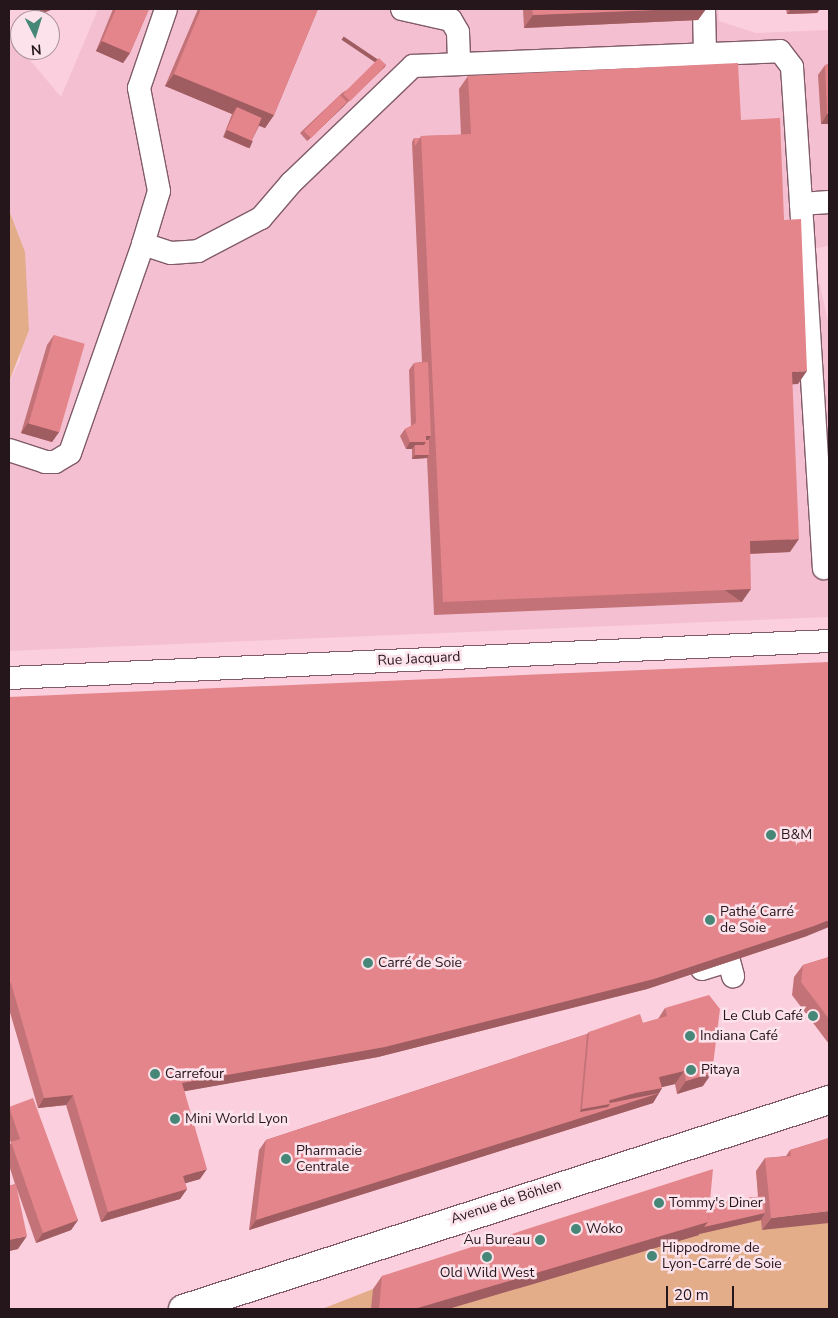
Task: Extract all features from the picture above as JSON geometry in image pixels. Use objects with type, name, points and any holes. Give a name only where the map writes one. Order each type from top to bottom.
[{"type":"main road","name":"Avenue de Böhlen","points":[[183,1309],[829,1100]]},
{"type":"street","points":[[9,450],[45,462],[70,453],[143,244],[159,191],[138,88],[166,9]]},
{"type":"street","points":[[402,9],[451,20],[458,32],[459,62]]},
{"type":"street","points":[[704,9],[705,52]]},
{"type":"street","points":[[143,244],[171,253],[191,253],[240,230],[280,201],[290,183],[413,66],[459,62],[770,48],[786,58],[792,67],[824,568]]},
{"type":"street","points":[[801,204],[829,202]]},
{"type":"street","name":"Rue Jacquard","points":[[9,678],[829,640]]},
{"type":"street","points":[[682,975],[729,961],[733,976]]},
{"type":"shaded area","points":[[98,9],[718,9],[719,21],[756,33],[829,30],[829,246],[812,249],[829,326],[829,617],[9,651],[9,382],[20,360],[25,252],[9,210],[9,35],[10,60],[30,60],[61,97]]},
{"type":"shaded area","points":[[9,210],[25,252],[29,330],[9,382]]},
{"type":"shaded area","name":"Hippodrome de Lyon-Carré de Soie","points":[[829,1148],[829,1309],[322,1309],[373,1289],[701,1208],[759,1203],[756,1171]]},
{"type":"building","points":[[116,9],[149,9],[130,53],[102,41]]},
{"type":"building","points":[[201,9],[318,9],[274,115],[174,74]]},
{"type":"building","points":[[532,9],[679,9],[533,15]]},
{"type":"building","points":[[379,58],[386,65],[350,101],[343,94]]},
{"type":"building","points":[[738,63],[741,120],[780,118],[784,220],[801,219],[807,371],[792,372],[799,539],[750,541],[751,589],[443,602],[421,136],[471,134],[468,76]]},
{"type":"building","points":[[829,64],[829,114],[827,114],[825,65]]},
{"type":"building","points":[[340,95],[347,102],[311,138],[304,131]]},
{"type":"building","points":[[237,107],[262,118],[251,141],[227,130]]},
{"type":"building","points":[[414,138],[420,138],[415,146]]},
{"type":"building","points":[[54,335],[85,344],[59,432],[29,423]]},
{"type":"building","points":[[428,362],[431,436],[426,436],[426,442],[410,442],[405,429],[416,423],[414,363]]},
{"type":"building","points":[[426,440],[429,440],[429,455],[415,455],[415,445],[424,445]]},
{"type":"building","name":"Carré de Soie","points":[[829,662],[829,920],[654,979],[385,1047],[182,1083],[207,1169],[183,1176],[187,1189],[108,1212],[73,1095],[44,1098],[11,983],[9,983],[9,697]]},
{"type":"building","points":[[829,957],[829,1019],[801,982],[803,965]]},
{"type":"building","points":[[709,995],[720,1009],[712,1073],[686,1081],[684,1071],[659,1077],[662,1088],[609,1100],[610,1104],[582,1109],[589,1032],[640,1014],[643,1023],[667,1016],[665,1008]]},
{"type":"building","points":[[587,1034],[580,1112],[608,1107],[610,1103],[660,1093],[256,1220],[266,1140]]},
{"type":"building","points":[[33,1098],[78,1220],[43,1233],[11,1142],[20,1139],[9,1107]]},
{"type":"building","points":[[829,1138],[829,1211],[771,1218],[765,1158],[791,1156],[790,1150]]},
{"type":"building","points":[[713,1169],[708,1222],[414,1309],[379,1309],[382,1276]]},
{"type":"building","points":[[16,1184],[27,1236],[9,1240],[9,1186]]},
{"type":"building","points":[[764,1196],[765,1213],[704,1227],[708,1222],[710,1202]]},
{"type":"place","name":"B&M","points":[[771,835]]},
{"type":"place","name":"Pathé Carré de Soie","points":[[710,920]]},
{"type":"place","name":"Carré de Soie","points":[[368,963]]},
{"type":"place","name":"Le Club Café","points":[[813,1016]]},
{"type":"place","name":"Indiana Café","points":[[690,1036]]},
{"type":"place","name":"Pitaya","points":[[691,1070]]},
{"type":"place","name":"Carrefour","points":[[155,1074]]},
{"type":"place","name":"Mini World Lyon","points":[[175,1119]]},
{"type":"place","name":"Pharmacie Centrale","points":[[286,1159]]},
{"type":"place","name":"Tommy's Diner","points":[[659,1203]]},
{"type":"place","name":"Woko","points":[[576,1229]]},
{"type":"place","name":"Au Bureau","points":[[540,1240]]},
{"type":"place","name":"Hippodrome de Lyon-Carré de Soie","points":[[652,1256]]},
{"type":"place","name":"Old Wild West","points":[[487,1257]]}]
